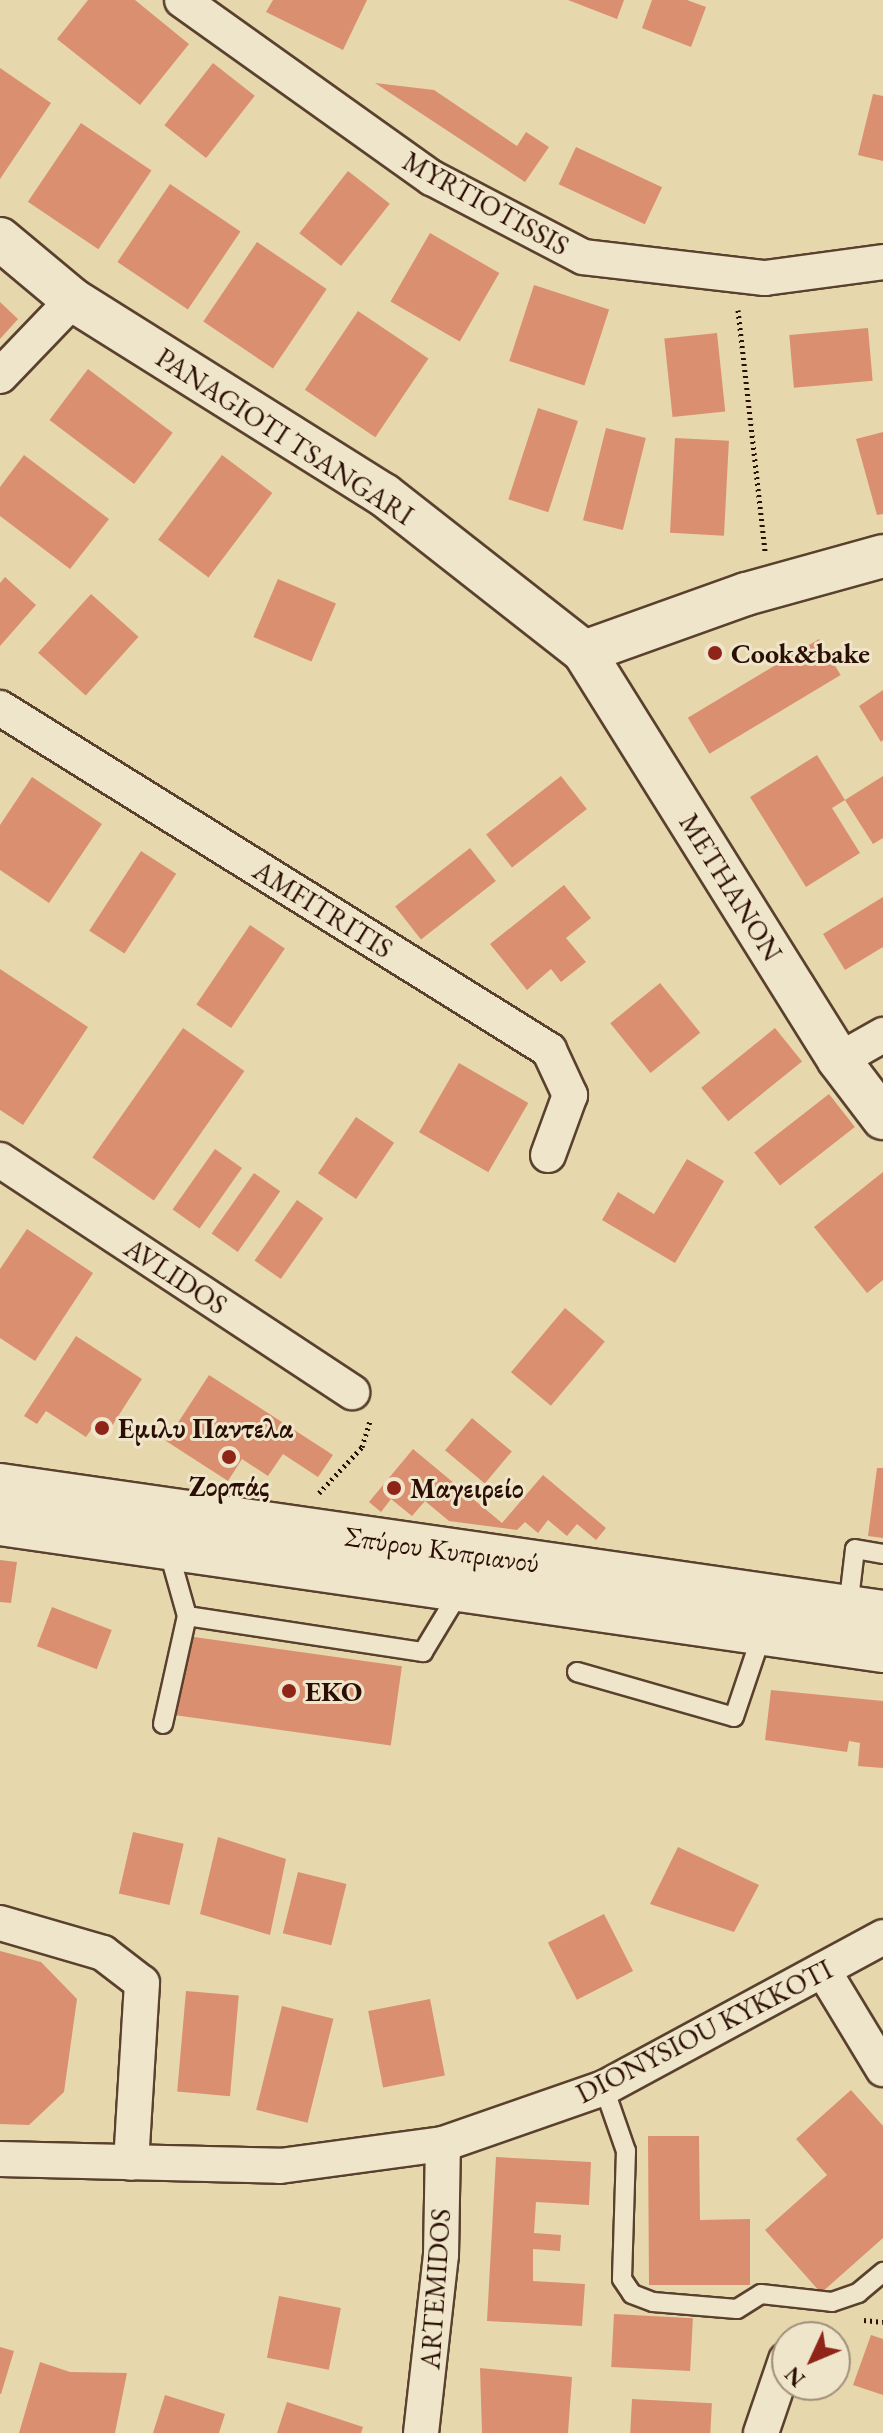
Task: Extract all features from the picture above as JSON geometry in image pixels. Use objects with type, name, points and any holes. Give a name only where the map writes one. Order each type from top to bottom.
[{"type":"main road","name":"Σπύρου Κυπριανού","points":[[0,1486],[865,1610]]},
{"type":"main road","name":"Σπύρου Κυπριανού","points":[[0,1523],[883,1650]]},
{"type":"street","name":"MYRTIOTISSIS","points":[[182,0],[432,178],[583,257],[765,278],[883,262]]},
{"type":"street","name":"PANAGIOTI TSANGARI","points":[[0,239],[73,300],[384,495],[584,652]]},
{"type":"street","points":[[0,376],[73,300]]},
{"type":"street","points":[[584,652],[769,588],[883,556]]},
{"type":"street","name":"METHANON","points":[[584,652],[839,1060],[883,1118]]},
{"type":"street","name":"AMFITRITIS","points":[[0,708],[549,1050],[570,1095],[548,1155]]},
{"type":"street","points":[[839,1060],[883,1035]]},
{"type":"street","name":"AVLIDOS","points":[[0,1160],[352,1392]]},
{"type":"street","points":[[0,1923],[103,1953],[142,1983],[131,2163]]},
{"type":"street","name":"DIONYSIOU KYKKOTI","points":[[0,2159],[280,2166],[443,2144],[604,2088],[883,1937]]},
{"type":"street","points":[[823,1970],[883,2069]]},
{"type":"street","name":"ARTEMIDOS","points":[[421,2433],[441,2255],[443,2144]]},
{"type":"street","points":[[761,2433],[772,2401]]},
{"type":"lane","points":[[163,1724],[187,1616],[168,1549]]},
{"type":"lane","points":[[865,1610],[855,1549],[883,1554]]},
{"type":"lane","points":[[187,1616],[423,1652],[460,1591]]},
{"type":"lane","points":[[577,1672],[734,1717],[762,1634]]},
{"type":"lane","points":[[604,2088],[626,2151],[622,2279],[632,2294],[653,2302],[737,2309],[761,2294],[832,2302],[858,2293],[883,2272]]},
{"type":"path","points":[[734,274],[769,588]]},
{"type":"path","points":[[287,1527],[362,1447],[374,1406],[352,1392]]},
{"type":"building","points":[[88,0],[135,0],[189,44],[140,105],[57,39]]},
{"type":"building","points":[[273,0],[367,0],[343,50],[266,12]]},
{"type":"building","points":[[568,0],[624,0],[617,19]]},
{"type":"building","points":[[652,0],[687,0],[706,7],[691,47],[642,28]]},
{"type":"building","points":[[213,63],[255,96],[206,158],[164,125]]},
{"type":"building","points":[[0,68],[51,103],[0,179]]},
{"type":"building","points":[[375,83],[434,90],[517,146],[526,132],[549,147],[525,182]]},
{"type":"building","points":[[873,94],[883,96],[883,161],[858,155]]},
{"type":"building","points":[[81,123],[151,171],[98,249],[28,202]]},
{"type":"building","points":[[576,147],[662,187],[645,224],[559,184]]},
{"type":"building","points":[[348,171],[390,204],[341,266],[299,233]]},
{"type":"building","points":[[170,184],[240,232],[188,309],[117,262]]},
{"type":"building","points":[[430,233],[499,273],[460,341],[390,301]]},
{"type":"building","points":[[257,242],[327,289],[273,369],[203,322]]},
{"type":"building","points":[[534,285],[609,309],[584,385],[509,361]]},
{"type":"building","points":[[0,302],[18,319],[0,339]]},
{"type":"building","points":[[358,311],[428,359],[375,437],[305,390]]},
{"type":"building","points":[[868,328],[873,381],[794,388],[789,335]]},
{"type":"building","points":[[717,333],[725,412],[673,417],[664,339]]},
{"type":"building","points":[[88,369],[173,433],[134,484],[49,420]]},
{"type":"building","points":[[538,408],[578,421],[548,512],[508,499]]},
{"type":"building","points":[[606,428],[646,438],[623,530],[583,520]]},
{"type":"building","points":[[883,432],[883,514],[877,515],[856,439]]},
{"type":"building","points":[[675,438],[729,441],[724,536],[670,533]]},
{"type":"building","points":[[24,455],[109,519],[70,569],[0,516],[0,487]]},
{"type":"building","points":[[222,455],[272,493],[209,578],[158,540]]},
{"type":"building","points":[[5,577],[36,605],[0,646],[0,583]]},
{"type":"building","points":[[278,579],[336,604],[311,662],[253,637]]},
{"type":"building","points":[[91,594],[139,637],[86,696],[38,653]]},
{"type":"building","points":[[819,639],[841,675],[709,754],[688,718]]},
{"type":"building","points":[[883,690],[883,740],[881,742],[859,706]]},
{"type":"building","points":[[817,755],[845,800],[832,808],[860,853],[806,887],[750,797]]},
{"type":"building","points":[[561,776],[587,809],[512,868],[486,834]]},
{"type":"building","points":[[883,776],[883,838],[873,844],[845,800]]},
{"type":"building","points":[[32,777],[102,824],[49,903],[0,870],[0,825]]},
{"type":"building","points":[[470,848],[496,881],[421,940],[395,906]]},
{"type":"building","points":[[141,851],[176,874],[124,954],[89,931]]},
{"type":"building","points":[[564,885],[591,918],[566,938],[586,962],[561,982],[551,969],[527,990],[490,944]]},
{"type":"building","points":[[883,897],[883,947],[845,970],[823,934]]},
{"type":"building","points":[[250,925],[285,948],[231,1028],[196,1005]]},
{"type":"building","points":[[0,969],[88,1027],[23,1125],[0,1110]]},
{"type":"building","points":[[660,983],[700,1033],[651,1073],[610,1023]]},
{"type":"building","points":[[183,1028],[244,1071],[154,1200],[92,1157]]},
{"type":"building","points":[[775,1028],[802,1061],[728,1121],[701,1088]]},
{"type":"building","points":[[459,1063],[528,1103],[488,1172],[419,1132]]},
{"type":"building","points":[[829,1094],[855,1127],[780,1186],[754,1152]]},
{"type":"building","points":[[356,1117],[394,1143],[356,1199],[318,1173]]},
{"type":"building","points":[[215,1149],[242,1168],[200,1229],[173,1210]]},
{"type":"building","points":[[687,1159],[724,1181],[675,1263],[602,1220],[618,1192],[654,1214]]},
{"type":"building","points":[[883,1172],[883,1280],[867,1293],[814,1227]]},
{"type":"building","points":[[254,1173],[280,1191],[238,1252],[212,1234]]},
{"type":"building","points":[[297,1200],[323,1218],[281,1279],[255,1261]]},
{"type":"building","points":[[27,1229],[93,1273],[35,1361],[0,1338],[0,1269]]},
{"type":"building","points":[[565,1308],[605,1341],[551,1406],[511,1372]]},
{"type":"building","points":[[76,1336],[142,1379],[108,1432],[95,1424],[86,1437],[46,1411],[37,1424],[24,1416]]},
{"type":"building","points":[[209,1375],[333,1455],[318,1477],[283,1454],[268,1476],[242,1459],[228,1481],[166,1441]]},
{"type":"building","points":[[472,1418],[512,1451],[485,1484],[445,1450]]},
{"type":"building","points":[[413,1449],[502,1523],[543,1475],[606,1528],[596,1540],[577,1524],[567,1536],[548,1520],[538,1533],[525,1522],[517,1530],[449,1521],[425,1501],[412,1516],[391,1499],[381,1512],[369,1502]]},
{"type":"building","points":[[877,1468],[883,1468],[883,1538],[868,1536]]},
{"type":"building","points":[[0,1560],[17,1562],[11,1603],[0,1602]]},
{"type":"building","points":[[52,1607],[112,1630],[97,1669],[37,1646]]},
{"type":"building","name":"EKO","points":[[187,1636],[402,1666],[391,1745],[176,1715]]},
{"type":"building","points":[[771,1690],[883,1701],[883,1768],[858,1766],[860,1743],[849,1741],[847,1752],[765,1740]]},
{"type":"building","points":[[133,1832],[184,1844],[169,1905],[119,1893]]},
{"type":"building","points":[[218,1837],[286,1859],[270,1935],[200,1914]]},
{"type":"building","points":[[678,1847],[759,1885],[734,1932],[650,1904]]},
{"type":"building","points":[[298,1872],[347,1884],[331,1945],[283,1933]]},
{"type":"building","points":[[604,1914],[633,1971],[577,2000],[548,1943]]},
{"type":"building","points":[[0,1951],[41,1962],[77,1999],[64,2092],[29,2125],[0,2124]]},
{"type":"building","points":[[186,1991],[239,1996],[230,2096],[177,2092]]},
{"type":"building","points":[[430,1999],[445,2076],[383,2088],[368,2011]]},
{"type":"building","points":[[282,2006],[333,2019],[308,2123],[256,2110]]},
{"type":"building","points":[[851,2090],[883,2126],[883,2238],[821,2293],[765,2230],[827,2175],[796,2139]]},
{"type":"building","points":[[648,2136],[699,2136],[700,2220],[750,2219],[750,2285],[649,2285]]},
{"type":"building","points":[[496,2157],[591,2162],[589,2205],[536,2202],[534,2233],[561,2235],[560,2251],[533,2249],[533,2281],[585,2284],[582,2326],[487,2321]]},
{"type":"building","points":[[279,2296],[341,2308],[329,2370],[267,2358]]},
{"type":"building","points":[[614,2314],[693,2318],[690,2371],[611,2367]]},
{"type":"building","points":[[871,2335],[883,2339],[883,2395],[853,2385]]},
{"type":"building","points":[[0,2347],[14,2351],[1,2394],[0,2394]]},
{"type":"building","points":[[40,2362],[70,2372],[127,2373],[115,2433],[19,2433]]},
{"type":"building","points":[[480,2368],[572,2377],[568,2433],[482,2433]]},
{"type":"building","points":[[165,2395],[225,2414],[219,2433],[153,2433]]},
{"type":"building","points":[[632,2399],[712,2403],[710,2433],[630,2433]]},
{"type":"building","points":[[287,2402],[363,2427],[361,2433],[277,2433]]},
{"type":"place","name":"Cook&bake","points":[[715,653]]},
{"type":"place","name":"Εμιλυ Παντελα","points":[[102,1428]]},
{"type":"place","name":"Ζορπάς","points":[[229,1457]]},
{"type":"place","name":"Μαγειρείο","points":[[394,1488]]},
{"type":"place","name":"EKO","points":[[289,1691]]}]
